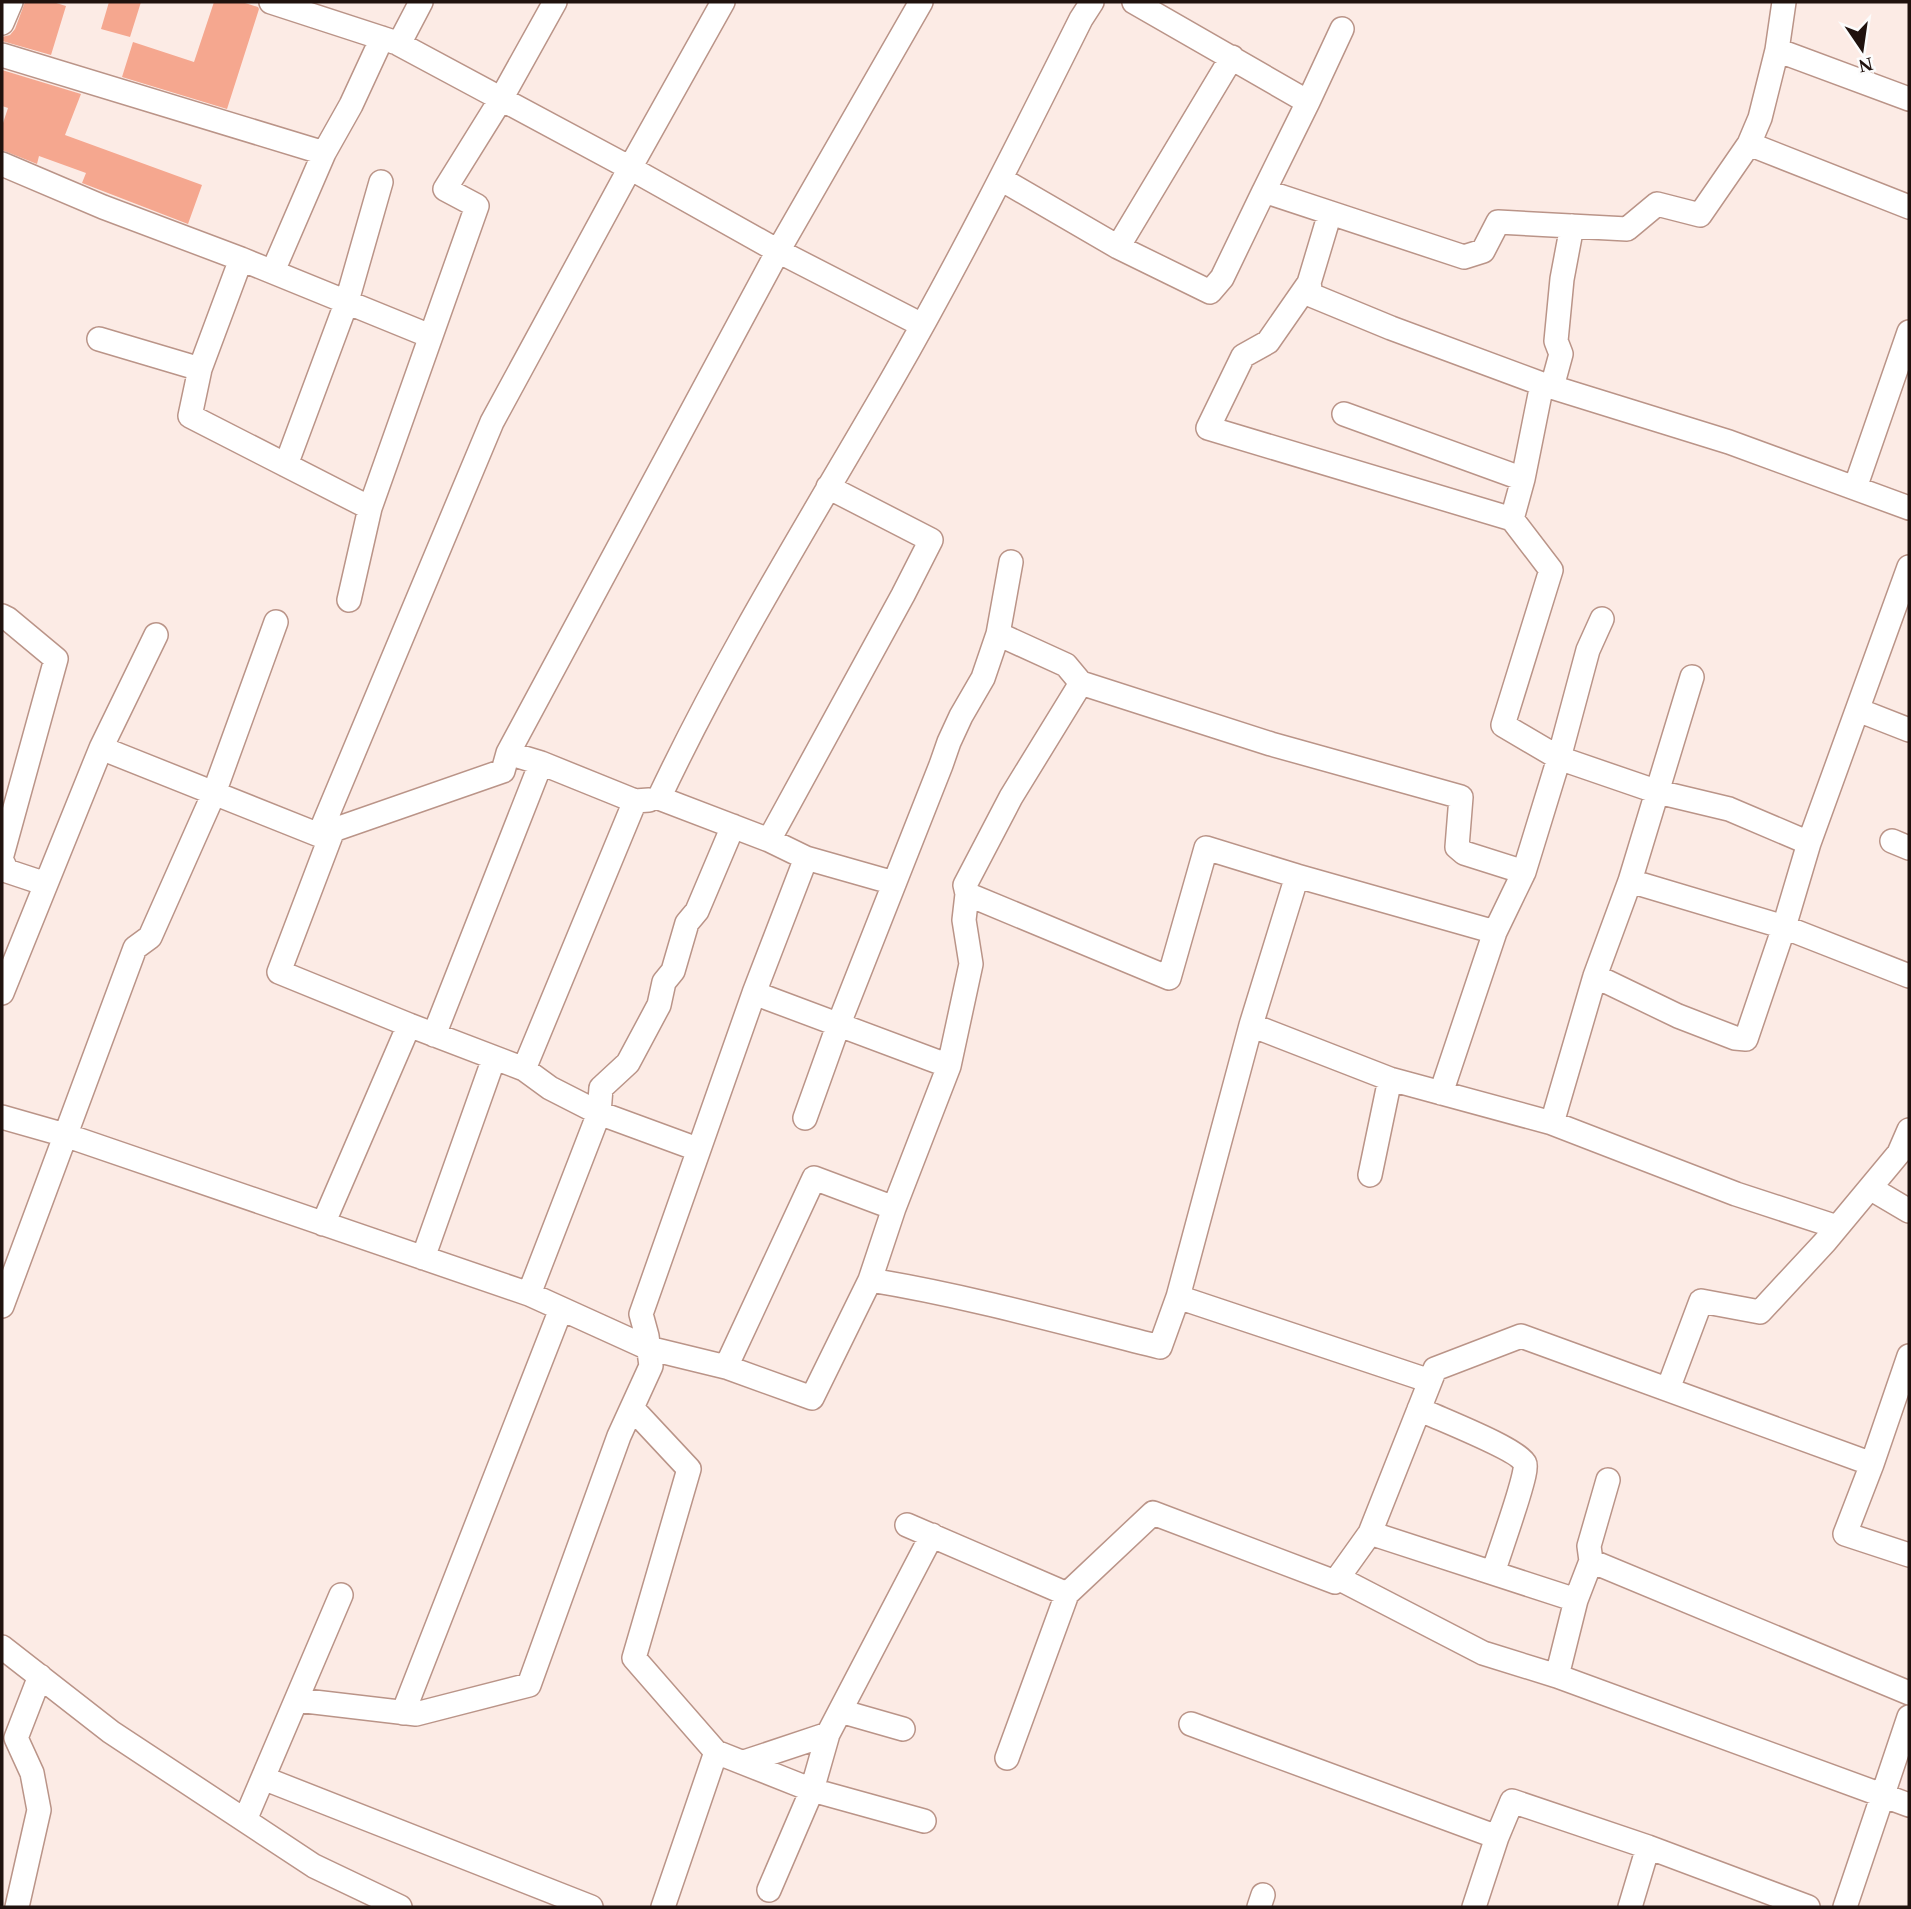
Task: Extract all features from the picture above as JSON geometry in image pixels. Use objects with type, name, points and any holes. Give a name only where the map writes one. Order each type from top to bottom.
[{"type":"street","points":[[2,23],[11,2]]},
{"type":"street","points":[[274,2],[390,41],[630,168],[778,251],[922,325]]},
{"type":"street","points":[[273,271],[324,153],[390,41],[421,2]]},
{"type":"street","points":[[349,600],[370,508],[477,206],[445,189],[501,99],[555,2]]},
{"type":"street","points":[[697,1149],[599,1113],[550,1088],[524,1069],[279,972],[326,833],[492,422],[723,2]]},
{"type":"street","points":[[101,748],[214,793],[326,833],[503,771],[508,753],[778,251],[921,2]]},
{"type":"street","points":[[659,798],[776,577],[922,325],[1092,2]]},
{"type":"street","points":[[1134,2],[1308,103]]},
{"type":"street","points":[[1264,191],[1464,257],[1483,251],[1498,222],[1628,229],[1657,204],[1700,215],[1749,144],[1760,118],[1777,50],[1784,2]]},
{"type":"street","points":[[1001,179],[1118,247],[1210,292],[1222,278],[1342,29]]},
{"type":"street","points":[[1777,50],[1909,99]]},
{"type":"street","points":[[2,55],[324,153]]},
{"type":"street","points":[[1118,247],[1232,57]]},
{"type":"street","points":[[1749,144],[1909,207]]},
{"type":"street","points":[[2,164],[103,207],[273,271],[430,336]]},
{"type":"street","points":[[286,465],[346,301],[381,182]]},
{"type":"street","points":[[1330,213],[1309,283],[1268,342],[1243,356],[1208,428],[1512,519],[1551,570],[1503,725],[1559,758],[1658,792],[1729,809],[1810,843]]},
{"type":"street","points":[[1512,519],[1547,386],[1561,354],[1556,341],[1562,279],[1572,226]]},
{"type":"street","points":[[241,259],[200,369],[190,416],[370,508]]},
{"type":"street","points":[[1309,283],[1311,295],[1391,328],[1547,386],[1729,442],[1909,508]]},
{"type":"street","points":[[1855,488],[1909,332]]},
{"type":"street","points":[[99,339],[200,369]]},
{"type":"street","points":[[1343,414],[1523,479]]},
{"type":"street","points":[[769,840],[931,540],[828,487]]},
{"type":"street","points":[[804,1118],[942,765],[948,742],[983,678],[998,634],[1011,562]]},
{"type":"street","points":[[1594,976],[1678,1016],[1735,1038],[1746,1039],[1810,843],[1909,567]]},
{"type":"street","points":[[2,617],[8,619],[56,659],[2,855]]},
{"type":"street","points":[[1441,1093],[1495,932],[1524,872],[1588,650],[1602,619]]},
{"type":"street","points":[[2,1306],[135,948],[150,937],[214,793],[276,622]]},
{"type":"street","points":[[998,634],[1066,665],[1081,683],[1271,744],[1461,797],[1457,847],[1464,853],[1524,872]]},
{"type":"street","points":[[2,993],[101,748],[156,635]]},
{"type":"street","points":[[1552,1123],[1594,976],[1630,881],[1692,677]]},
{"type":"street","points":[[2,1117],[65,1135],[529,1294],[648,1348],[726,1367],[812,1398],[870,1280],[894,1208],[949,1066],[971,964],[964,920],[967,894],[965,885],[1011,797],[1081,683]]},
{"type":"street","points":[[1858,710],[1909,730]]},
{"type":"street","points":[[508,753],[541,763],[635,802],[659,798],[769,840],[806,858],[894,883]]},
{"type":"street","points":[[434,1035],[541,763]]},
{"type":"street","points":[[524,1069],[635,802]]},
{"type":"street","points":[[529,1294],[599,1113],[601,1088],[628,1063],[659,1005],[664,982],[673,971],[687,923],[697,911],[733,826]]},
{"type":"street","points":[[967,894],[1168,978],[1206,848],[1495,932]]},
{"type":"street","points":[[297,1700],[416,1714],[529,1685],[614,1450],[651,1366],[647,1335],[640,1314],[697,1149],[806,858]]},
{"type":"street","points":[[2,861],[7,871],[46,884]]},
{"type":"street","points":[[870,1280],[924,1290],[1160,1347],[1178,1297],[1251,1025],[1297,876]]},
{"type":"street","points":[[1630,881],[1784,927],[1909,976]]},
{"type":"street","points":[[754,993],[949,1066]]},
{"type":"street","points":[[323,1224],[409,1025]]},
{"type":"street","points":[[1251,1025],[1390,1079],[1552,1123],[1736,1194],[1838,1227]]},
{"type":"street","points":[[423,1258],[494,1058]]},
{"type":"street","points":[[1370,1175],[1390,1079]]},
{"type":"street","points":[[1668,1389],[1701,1301],[1760,1312],[1838,1227],[1899,1153],[1909,1130]]},
{"type":"street","points":[[726,1367],[814,1178],[894,1208]]},
{"type":"street","points":[[1870,1188],[1909,1211]]},
{"type":"street","points":[[1178,1297],[1430,1381]]},
{"type":"street","points":[[403,1713],[561,1308]]},
{"type":"street","points":[[1007,1758],[1067,1594],[1153,1513],[1335,1582],[1370,1533],[1435,1369],[1521,1336],[1872,1464]]},
{"type":"street","points":[[1909,1356],[1845,1534],[1909,1556]]},
{"type":"street","points":[[632,1408],[689,1469],[634,1658],[716,1752],[812,1790],[924,1821]]},
{"type":"street","points":[[1419,1409],[1511,1451],[1525,1462],[1521,1486],[1493,1573]]},
{"type":"street","points":[[1556,1676],[1576,1600],[1591,1561],[1589,1546],[1608,1480]]},
{"type":"street","points":[[907,1525],[1067,1594]]},
{"type":"street","points":[[1370,1533],[1576,1600]]},
{"type":"street","points":[[769,1890],[812,1790],[828,1734],[932,1535]]},
{"type":"street","points":[[1591,1561],[1909,1693]]},
{"type":"street","points":[[1338,1578],[1483,1653],[1556,1676],[1909,1805]]},
{"type":"street","points":[[245,1820],[341,1595]]},
{"type":"street","points":[[2,1647],[111,1732],[314,1866],[400,1907]]},
{"type":"street","points":[[18,1907],[39,1810],[32,1773],[16,1738],[40,1676]]},
{"type":"street","points":[[841,1711],[903,1729]]},
{"type":"street","points":[[1845,1907],[1909,1717]]},
{"type":"street","points":[[1191,1724],[1497,1837]]},
{"type":"street","points":[[744,1762],[828,1734]]},
{"type":"street","points":[[663,1907],[716,1752]]},
{"type":"street","points":[[263,1778],[591,1907]]},
{"type":"street","points":[[1474,1907],[1512,1801],[1648,1847],[1808,1907]]},
{"type":"street","points":[[1630,1907],[1648,1847]]},
{"type":"building","points":[[25,2],[53,2],[66,6],[51,55],[2,41],[2,37],[10,35],[15,29]]},
{"type":"building","points":[[109,2],[141,2],[130,37],[101,29]]},
{"type":"building","points":[[214,2],[242,2],[259,9],[227,109],[122,77],[133,42],[194,62]]},
{"type":"building","points":[[2,70],[81,94],[65,135],[202,185],[188,224],[82,183],[86,173],[39,156],[37,164],[2,150],[2,126],[8,108],[2,106]]}]
